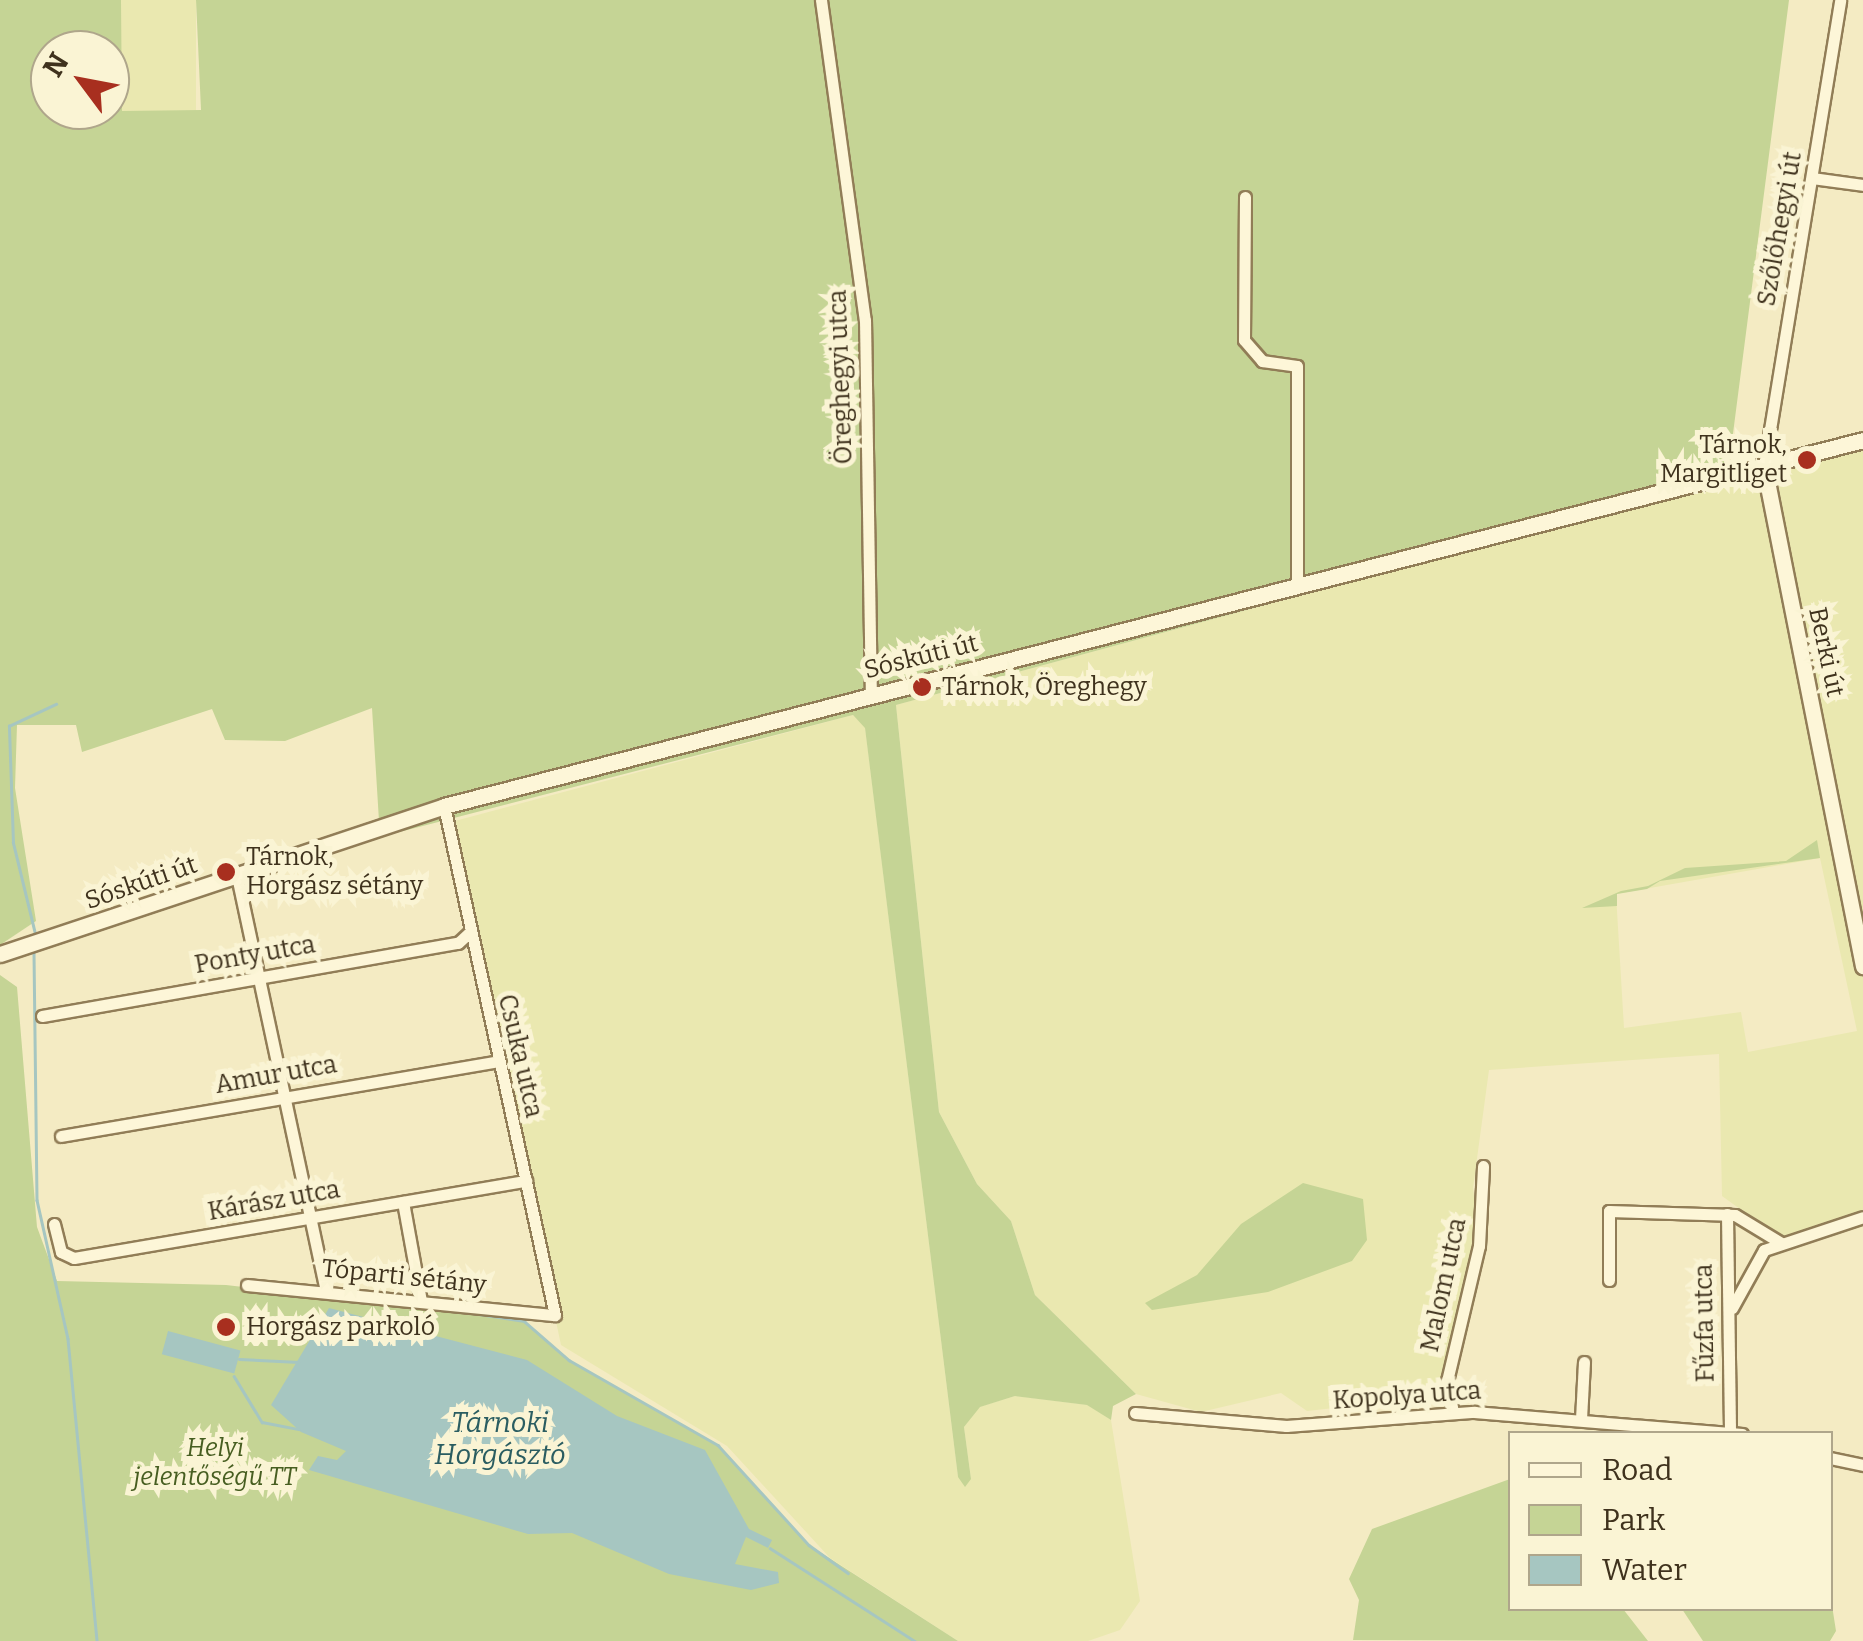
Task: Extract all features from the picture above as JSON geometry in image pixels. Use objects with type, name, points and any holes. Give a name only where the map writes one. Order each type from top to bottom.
[{"type":"main road","name":"Sóskúti út","points":[[0,954],[444,806],[1863,440]]},
{"type":"main road","name":"Berki út","points":[[1764,466],[1863,966]]},
{"type":"street","name":"Öreghegyi utca","points":[[821,0],[865,320],[871,696]]},
{"type":"street","name":"Szőlőhegyi út","points":[[1764,466],[1840,0]]},
{"type":"street","points":[[1812,178],[1863,185]]},
{"type":"street","points":[[1245,197],[1244,340],[1262,361],[1297,366],[1298,586]]},
{"type":"street","name":"Csuka utca","points":[[444,806],[555,1314]]},
{"type":"street","points":[[237,876],[326,1291]]},
{"type":"street","name":"Ponty utca","points":[[42,1016],[458,943],[471,931]]},
{"type":"street","name":"Amur utca","points":[[61,1136],[498,1061]]},
{"type":"street","name":"Malom utca","points":[[1453,1412],[1447,1381],[1479,1246],[1483,1166]]},
{"type":"street","name":"Kárász utca","points":[[54,1224],[61,1252],[74,1258],[526,1182]]},
{"type":"street","points":[[402,1202],[420,1301]]},
{"type":"street","points":[[1609,1280],[1608,1211],[1727,1214],[1780,1243]]},
{"type":"street","name":"Fűzfa utca","points":[[1727,1214],[1736,1431]]},
{"type":"street","points":[[1731,1312],[1756,1258],[1780,1243],[1863,1217]]},
{"type":"street","name":"Tóparti sétány","points":[[247,1285],[555,1314]]},
{"type":"street","points":[[1581,1418],[1584,1362]]},
{"type":"street","name":"Kopolya utca","points":[[1135,1412],[1286,1426],[1453,1412],[1725,1431]]},
{"type":"street","points":[[1833,1459],[1863,1465]]},
{"type":"shaded area","points":[[121,0],[196,0],[196,111],[130,111],[130,30],[121,30]]},
{"type":"shaded area","points":[[1863,444],[1863,1214],[1780,1238],[1722,1196],[1719,1054],[1489,1070],[1473,1188],[1478,1228],[1442,1396],[1307,1411],[1281,1393],[1201,1412],[1136,1394],[1035,1295],[1011,1221],[977,1184],[939,1112],[896,705]],"holes":[[[1820,858],[1857,1031],[1748,1052],[1741,1012],[1624,1028],[1616,894]]]},
{"type":"shaded area","points":[[853,715],[865,727],[958,1477],[971,1479],[964,1427],[979,1407],[1015,1396],[1088,1405],[1111,1420],[1140,1601],[1120,1630],[1088,1641],[958,1641],[830,1558],[727,1446],[561,1345],[451,822]]},
{"type":"green space","points":[[0,0],[121,0],[121,30],[30,30],[30,130],[130,130],[130,111],[201,110],[196,0],[1789,0],[1727,480],[896,705],[939,1112],[977,1184],[1011,1221],[1035,1295],[1136,1394],[1113,1406],[1111,1420],[1087,1405],[1015,1396],[980,1407],[964,1427],[971,1479],[965,1487],[958,1477],[865,728],[853,715],[380,837],[372,708],[285,741],[225,740],[212,709],[82,752],[76,725],[17,725],[15,788],[36,921],[0,945]]},
{"type":"green space","points":[[1817,840],[1820,858],[1660,881],[1647,889],[1617,894],[1617,906],[1582,908],[1621,891],[1648,886],[1685,868],[1786,861]]},
{"type":"green space","name":"Helyi jelentőségű TT","points":[[0,975],[17,987],[37,1227],[57,1281],[226,1285],[524,1321],[569,1360],[718,1445],[809,1545],[958,1641],[0,1641]]},
{"type":"green space","points":[[1303,1183],[1363,1199],[1367,1240],[1352,1261],[1268,1292],[1152,1310],[1145,1303],[1197,1275],[1241,1224]]},
{"type":"green space","points":[[1508,1480],[1508,1611],[1625,1611],[1648,1641],[1353,1640],[1359,1600],[1349,1579],[1372,1529]]},
{"type":"green space","points":[[1683,1611],[1833,1611],[1836,1631],[1830,1641],[1703,1641]]},
{"type":"water","name":"Tárnoki Horgásztó","points":[[329,1308],[527,1360],[617,1416],[705,1450],[749,1529],[772,1540],[768,1548],[746,1537],[735,1564],[778,1572],[779,1583],[751,1590],[669,1574],[572,1533],[528,1534],[309,1470],[318,1456],[337,1460],[346,1451],[301,1432],[271,1405]]},
{"type":"water","points":[[168,1331],[240,1350],[234,1374],[162,1354]]},
{"type":"waterway","points":[[35,934],[13,843],[9,726],[56,704]]},
{"type":"waterway","points":[[34,953],[37,1200],[68,1339],[97,1641]]},
{"type":"waterway","points":[[466,1312],[524,1321],[569,1360],[718,1445],[809,1545],[848,1573]]},
{"type":"waterway","points":[[239,1359],[299,1362]]},
{"type":"waterway","points":[[234,1376],[262,1422],[298,1429]]},
{"type":"waterway","points":[[770,1548],[915,1641]]},
{"type":"place","name":"Tárnok, Margitliget","points":[[1807,460]]},
{"type":"place","name":"Tárnok, Öreghegy","points":[[922,687]]},
{"type":"place","name":"Tárnok, Horgász sétány","points":[[226,872]]},
{"type":"place","name":"Horgász parkoló","points":[[226,1327]]}]
